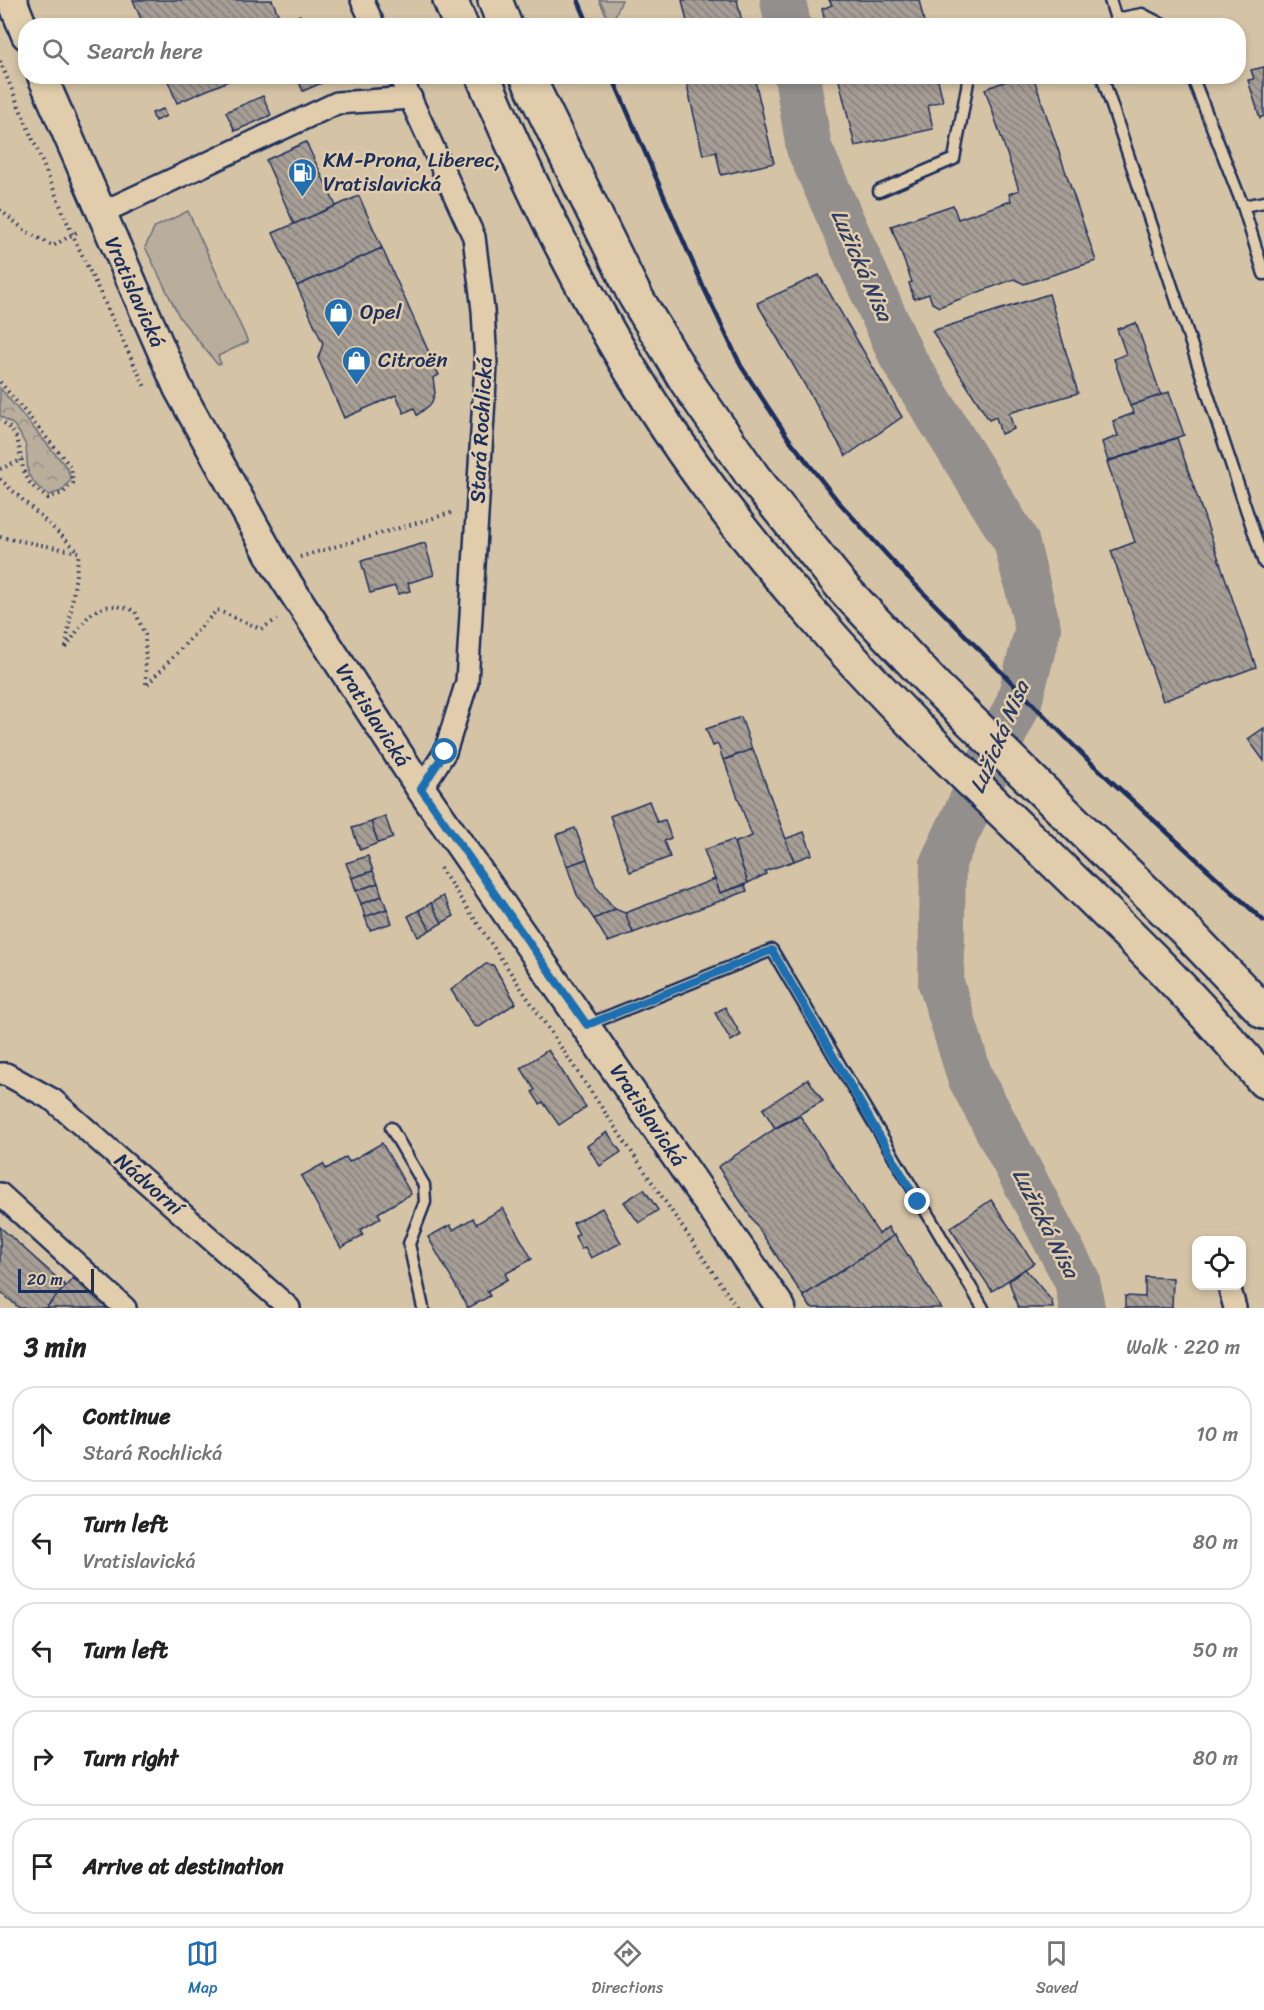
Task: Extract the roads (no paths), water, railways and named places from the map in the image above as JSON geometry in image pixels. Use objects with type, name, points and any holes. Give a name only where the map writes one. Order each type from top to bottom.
[{"type":"highway","points":[[450,0],[458,18]]},
{"type":"highway","points":[[495,0],[503,18]]},
{"type":"highway","points":[[487,84],[549,221],[595,310],[652,405],[719,502],[812,615],[882,690],[1154,962],[1264,1081]]},
{"type":"highway","points":[[531,84],[634,294],[687,382],[761,488],[844,589],[936,687],[1186,931],[1264,1012]]},
{"type":"street","points":[[12,0],[19,18]]},
{"type":"street","points":[[362,0],[370,18]]},
{"type":"street","name":"Vratislavická","points":[[45,84],[178,388],[275,564],[421,789],[587,1025],[781,1308]]},
{"type":"street","name":"Stará Rochlická","points":[[404,84],[474,237],[483,310],[486,365],[467,682],[445,752],[421,789]]},
{"type":"street","points":[[100,213],[337,103],[411,98]]},
{"type":"street","name":"Nádvorní","points":[[0,1074],[6,1074],[52,1100],[289,1308]]},
{"type":"street","points":[[0,1194],[125,1308]]},
{"type":"street","points":[[1230,1290],[1235,1308]]},
{"type":"lane","points":[[1110,0],[1114,18]]},
{"type":"lane","points":[[1128,18],[1142,14],[1150,18]]},
{"type":"lane","points":[[879,191],[954,159],[968,84]]},
{"type":"lane","points":[[1105,84],[1264,563]]},
{"type":"lane","points":[[1195,84],[1243,206],[1264,274]]},
{"type":"lane","points":[[1243,206],[1264,202]]},
{"type":"lane","points":[[587,1025],[772,950],[983,1308]]},
{"type":"lane","points":[[391,1128],[424,1185],[425,1202],[409,1244],[423,1308]]},
{"type":"waterway","name":"Lužická Nisa","points":[[783,0],[786,18]]},
{"type":"waterway","name":"Lužická Nisa","points":[[798,84],[809,148],[902,357],[1016,541],[1038,628],[1019,702],[943,862],[941,983],[970,1077],[1077,1280],[1082,1308]]},
{"type":"railway","points":[[578,0],[586,18]]},
{"type":"railway","points":[[615,84],[702,284],[741,366],[789,439],[837,500],[897,566],[1086,758],[1264,921]]},
{"type":"place","name":"KM-Prona, Liberec, Vratislavická","points":[[302,198]]},
{"type":"place","name":"Opel","points":[[339,338]]},
{"type":"place","name":"Citroën","points":[[357,386]]}]
